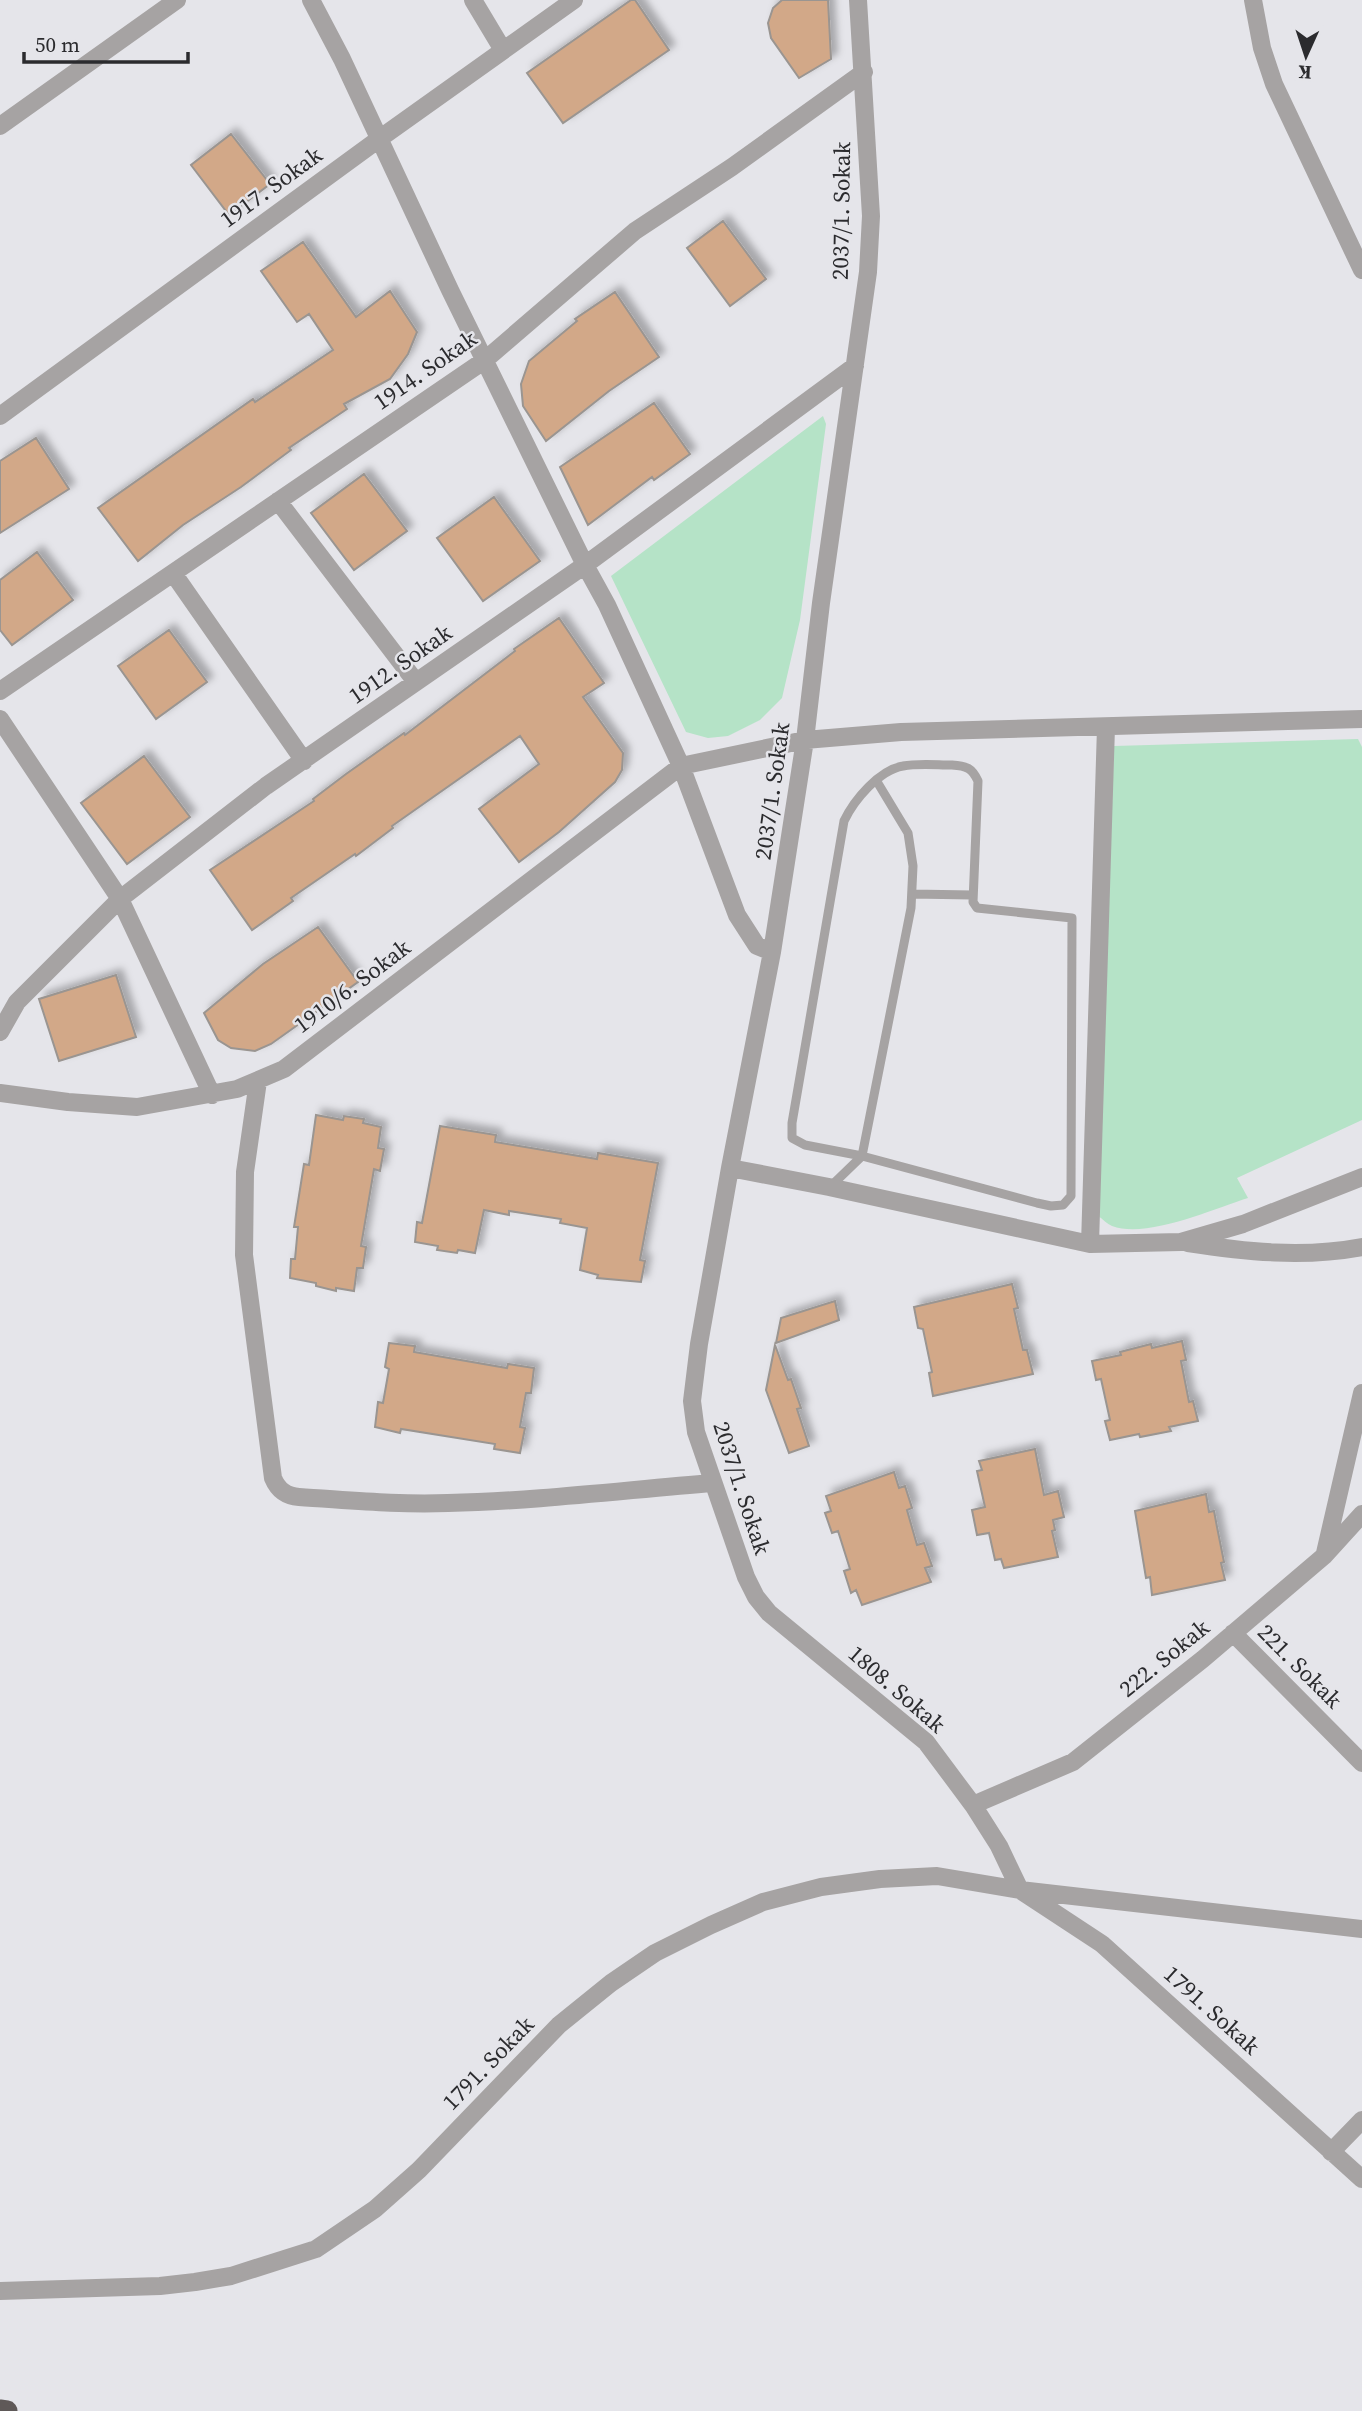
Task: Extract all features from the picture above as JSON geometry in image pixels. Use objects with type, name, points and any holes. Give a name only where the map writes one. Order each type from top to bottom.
[{"type":"highway","points":[[0,2410],[7,2411]]},
{"type":"street","points":[[0,126],[177,0]]},
{"type":"street","points":[[311,0],[342,59],[585,565],[607,605],[681,766],[737,915],[757,946],[772,952]]},
{"type":"street","points":[[473,0],[503,50]]},
{"type":"street","name":"1917. Sokak","points":[[0,416],[574,0]]},
{"type":"street","name":"2037/1. Sokak","points":[[746,1577],[696,1432],[692,1401],[699,1344],[730,1168],[772,952],[805,740],[821,603],[868,272],[871,216],[858,0]]},
{"type":"street","points":[[1253,0],[1262,48],[1274,84],[1362,270]]},
{"type":"street","name":"1914. Sokak","points":[[0,691],[485,360],[635,231],[732,167],[864,72]]},
{"type":"street","name":"1912. Sokak","points":[[0,1032],[17,1002],[120,899],[266,786],[585,565],[855,366]]},
{"type":"street","points":[[278,502],[416,682]]},
{"type":"street","points":[[173,573],[304,761]]},
{"type":"street","points":[[0,719],[120,899],[212,1095]]},
{"type":"street","points":[[681,766],[805,740],[901,732],[1362,719]]},
{"type":"street","points":[[1090,1244],[1106,727]]},
{"type":"street","name":"1910/6. Sokak","points":[[0,1093],[137,1107],[237,1089],[284,1069],[681,766]]},
{"type":"street","points":[[258,1081],[245,1172],[244,1255],[273,1478],[281,1490],[293,1497],[413,1504],[713,1483]]},
{"type":"street","points":[[730,1168],[1090,1244],[1181,1242],[1250,1253],[1315,1254],[1362,1247]]},
{"type":"street","points":[[1181,1242],[1243,1224],[1362,1177]]},
{"type":"street","points":[[1324,1556],[1362,1393]]},
{"type":"street","name":"222. Sokak","points":[[973,1805],[1073,1762],[1324,1556],[1362,1514]]},
{"type":"street","name":"1808. Sokak","points":[[746,1577],[769,1613],[926,1742],[973,1805],[999,1846],[1020,1890]]},
{"type":"street","name":"221. Sokak","points":[[1233,1633],[1362,1763]]},
{"type":"street","name":"1791. Sokak","points":[[0,2291],[160,2286],[195,2282],[255,2270],[316,2249],[375,2208],[419,2169],[559,2025],[611,1983],[655,1953],[711,1924],[763,1902],[821,1887],[880,1879],[937,1876],[1020,1890],[1362,1929]]},
{"type":"street","name":"1791. Sokak","points":[[1020,1890],[1102,1944],[1362,2179]]},
{"type":"street","points":[[1331,2151],[1362,2120]]},
{"type":"lane","points":[[902,766],[967,766],[974,772],[978,781],[972,895],[977,908],[1072,918],[1071,1196],[1063,1205],[1037,1203],[862,1156],[805,1145],[796,1141],[792,1133],[842,829],[848,814],[876,780],[902,766]]},
{"type":"lane","points":[[830,1187],[862,1156],[911,908],[913,866],[908,833],[876,780]]},
{"type":"lane","points":[[912,894],[972,895]]},
{"type":"green space","points":[[823,416],[826,424],[800,620],[782,698],[760,720],[728,736],[708,738],[686,732],[611,576]]},
{"type":"green space","points":[[1358,739],[1362,747],[1362,1120],[1237,1178],[1248,1198],[1161,1226],[1126,1229],[1110,1225],[1098,1216],[1114,746]]},
{"type":"building","points":[[631,0],[635,0],[669,50],[563,123],[527,73]]},
{"type":"building","points":[[782,0],[828,0],[831,59],[799,78],[771,38],[768,23],[773,8]]},
{"type":"building","points":[[231,134],[270,184],[229,215],[191,165]]},
{"type":"building","points":[[723,221],[766,279],[730,306],[687,248]]},
{"type":"building","points":[[303,242],[356,317],[390,291],[417,332],[408,354],[390,379],[344,404],[347,409],[289,448],[291,450],[241,487],[183,525],[138,561],[98,508],[253,399],[255,402],[333,350],[309,314],[297,322],[261,271]]},
{"type":"building","points":[[615,292],[659,357],[609,391],[546,441],[523,406],[521,384],[529,361],[577,321],[575,319]]},
{"type":"building","points":[[654,403],[690,454],[654,480],[652,477],[588,525],[560,467]]},
{"type":"building","points":[[36,438],[69,489],[0,533],[0,461]]},
{"type":"building","points":[[364,474],[407,531],[354,570],[311,513]]},
{"type":"building","points":[[494,497],[540,561],[483,601],[437,538]]},
{"type":"building","points":[[37,552],[73,600],[12,645],[0,630],[0,580]]},
{"type":"building","points":[[559,618],[604,683],[583,697],[623,753],[622,770],[615,782],[559,832],[519,862],[479,809],[539,764],[520,736],[392,826],[393,828],[356,856],[355,854],[291,898],[293,901],[252,930],[210,870],[314,801],[313,799],[346,774],[404,733],[405,735],[515,651],[514,649]]},
{"type":"building","points":[[169,630],[207,682],[156,719],[118,666]]},
{"type":"building","points":[[144,756],[190,817],[127,864],[81,803]]},
{"type":"building","points":[[318,927],[358,982],[271,1044],[255,1051],[231,1048],[218,1040],[204,1013],[263,964]]},
{"type":"building","points":[[116,975],[136,1037],[59,1061],[39,999]]},
{"type":"building","points":[[316,1115],[343,1120],[344,1116],[364,1119],[363,1123],[381,1127],[378,1148],[384,1149],[380,1171],[374,1169],[361,1246],[366,1247],[363,1268],[357,1268],[354,1291],[336,1288],[336,1291],[316,1286],[316,1283],[290,1278],[291,1259],[295,1259],[298,1227],[294,1227],[304,1164],[309,1165]]},
{"type":"building","points":[[440,1126],[496,1135],[495,1142],[597,1159],[598,1153],[658,1163],[640,1260],[645,1261],[641,1282],[597,1278],[598,1275],[580,1270],[587,1228],[560,1223],[561,1219],[484,1210],[475,1253],[437,1250],[438,1246],[415,1242],[417,1222],[422,1223]]},
{"type":"building","points":[[1012,1284],[1018,1308],[1014,1309],[1023,1350],[1027,1350],[1033,1374],[933,1396],[929,1373],[932,1372],[923,1329],[918,1328],[914,1307]]},
{"type":"building","points":[[835,1301],[839,1320],[776,1343],[781,1318]]},
{"type":"building","points":[[1182,1341],[1186,1360],[1181,1361],[1189,1402],[1193,1401],[1198,1421],[1169,1427],[1171,1431],[1110,1440],[1105,1421],[1110,1420],[1101,1379],[1096,1380],[1092,1361],[1121,1355],[1120,1352],[1151,1344],[1152,1348]]},
{"type":"building","points":[[389,1343],[415,1346],[414,1352],[507,1368],[508,1364],[534,1368],[531,1393],[526,1393],[520,1427],[525,1428],[520,1453],[494,1449],[495,1444],[401,1429],[400,1433],[375,1427],[378,1402],[383,1403],[389,1369],[385,1367]]},
{"type":"building","points":[[775,1345],[801,1408],[797,1409],[809,1446],[789,1453],[766,1390]]},
{"type":"building","points":[[1035,1449],[1044,1495],[1058,1491],[1064,1517],[1053,1520],[1055,1530],[1052,1531],[1058,1557],[1004,1568],[1001,1559],[995,1560],[989,1533],[977,1535],[972,1510],[985,1507],[977,1471],[982,1470],[979,1461]]},
{"type":"building","points":[[894,1472],[899,1488],[905,1486],[912,1508],[907,1510],[917,1545],[924,1543],[932,1566],[925,1568],[931,1582],[862,1605],[856,1590],[851,1593],[844,1571],[850,1569],[838,1531],[832,1533],[825,1513],[831,1511],[826,1496]]},
{"type":"building","points":[[1206,1494],[1209,1512],[1214,1511],[1225,1580],[1152,1595],[1150,1577],[1146,1578],[1135,1511]]}]
